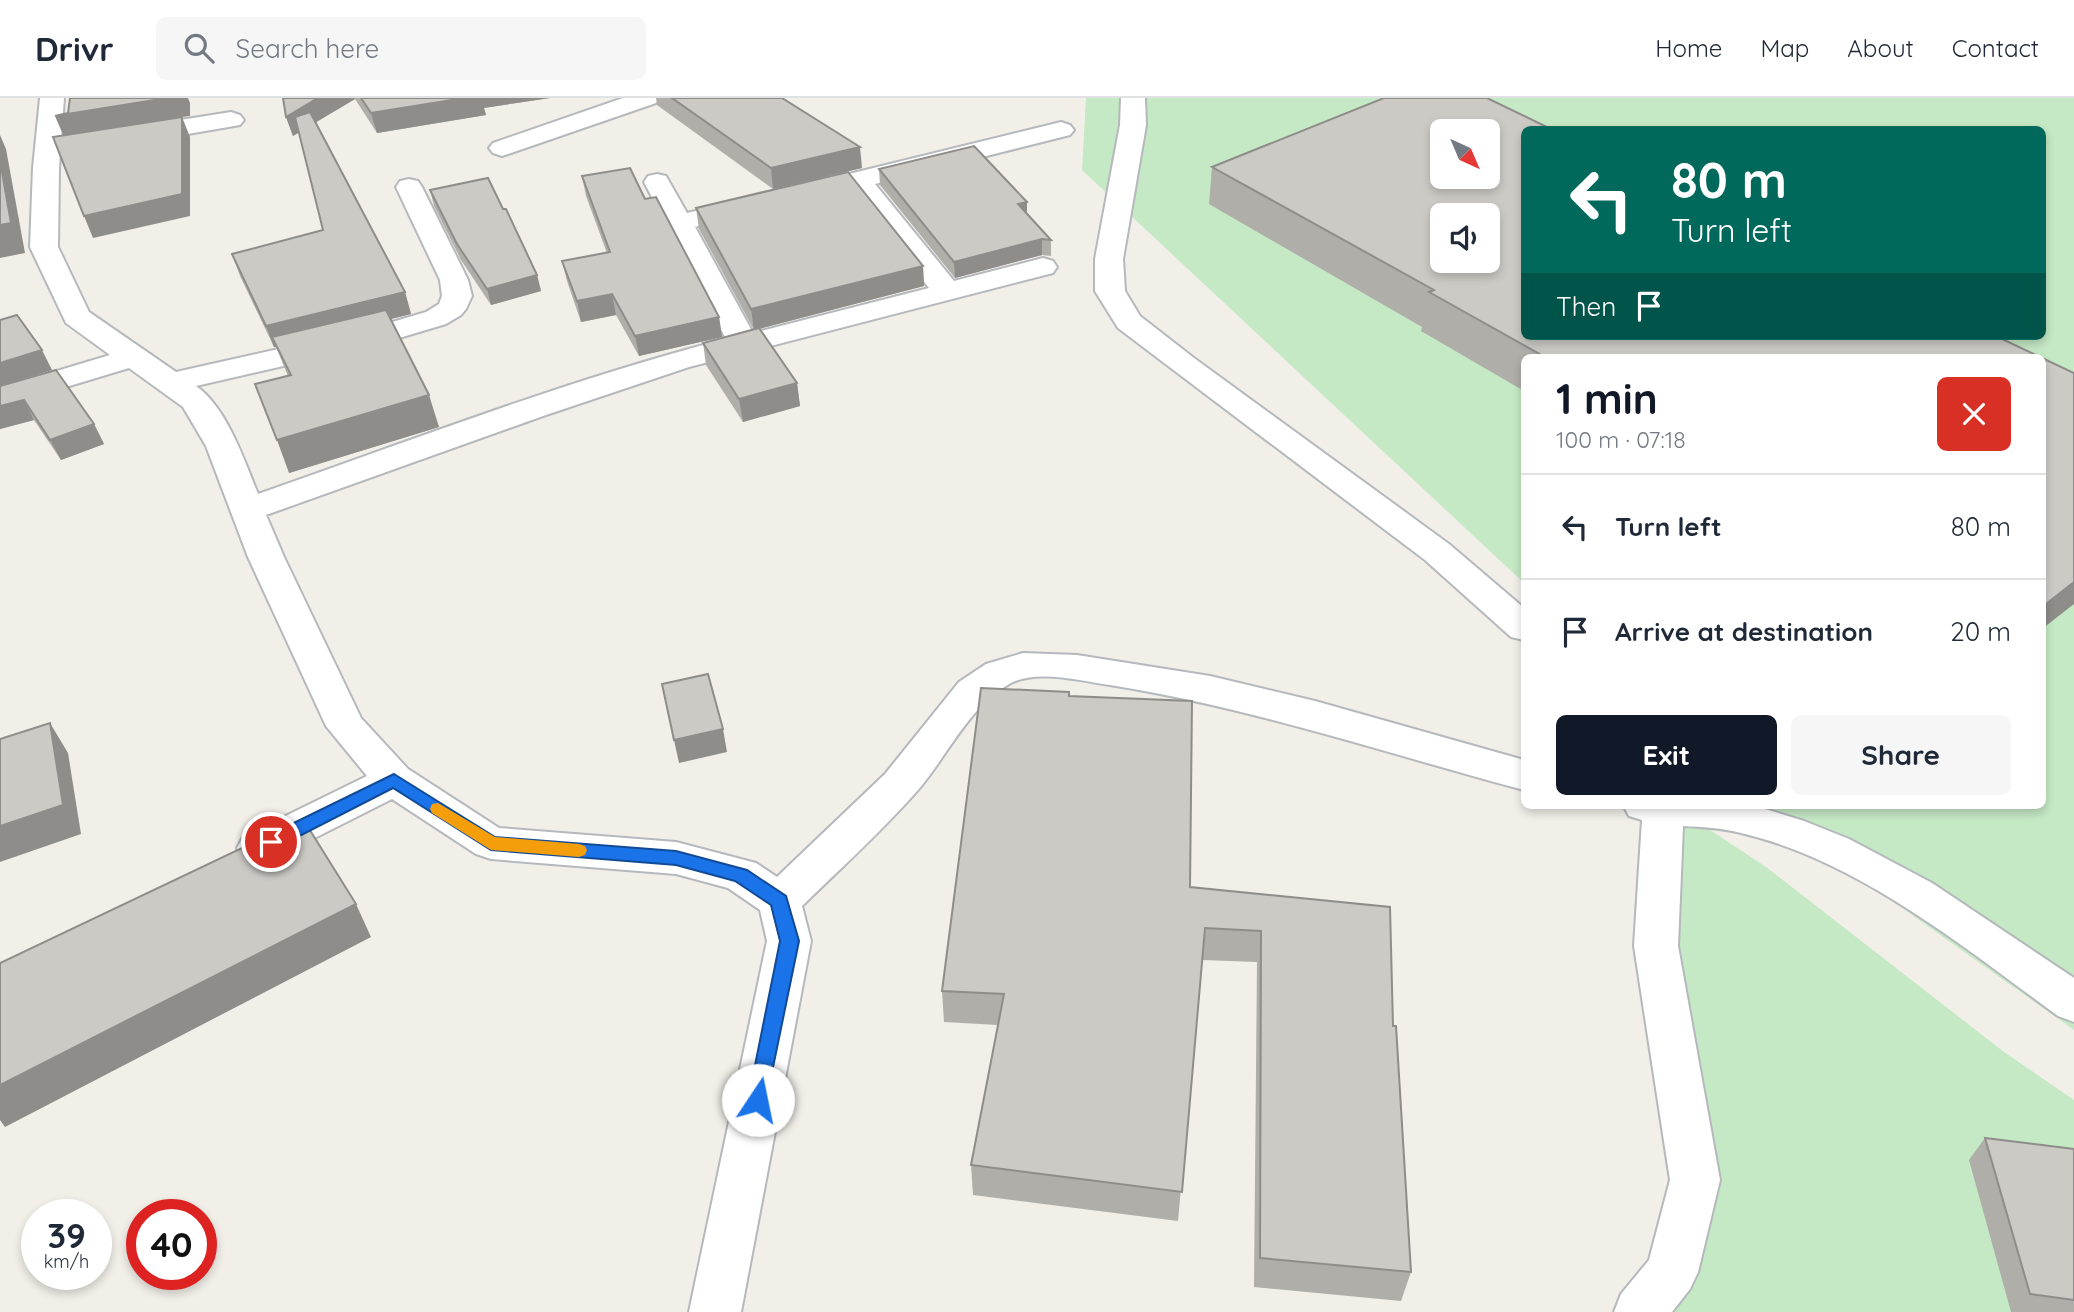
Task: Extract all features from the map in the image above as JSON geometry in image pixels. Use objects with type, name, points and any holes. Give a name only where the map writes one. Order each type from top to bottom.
[{"type":"street","points":[[52,98],[60,148],[44,247],[76,317],[196,401],[222,446],[266,557],[345,726],[394,780],[491,843],[676,858],[741,875],[779,901],[789,941],[715,1312]]},
{"type":"street","points":[[502,148],[647,98]]},
{"type":"street","points":[[1133,98],[1133,125],[1109,259],[1110,291],[1129,322],[1183,365],[1437,552],[1521,625]]},
{"type":"street","points":[[113,139],[231,120]]},
{"type":"street","points":[[679,223],[1061,130]]},
{"type":"street","points":[[858,180],[947,292]]},
{"type":"street","points":[[657,182],[744,344]]},
{"type":"street","points":[[170,383],[379,335],[436,318],[452,309],[457,296],[454,280],[409,187]]},
{"type":"street","points":[[247,510],[548,403],[678,361],[1043,267]]},
{"type":"street","points":[[0,398],[135,357]]},
{"type":"street","points":[[779,901],[871,814],[916,766],[975,688],[1000,672],[1027,665],[1162,679],[1213,690],[1289,707],[1521,774]]},
{"type":"street","points":[[222,866],[394,780]]},
{"type":"street","points":[[1640,1312],[1672,1272],[1695,1180],[1656,946],[1653,809]]},
{"type":"street","points":[[1694,809],[1735,811],[1808,838],[1867,864],[1951,915],[2074,1003]]},
{"type":"green space","points":[[1086,98],[2074,98],[2074,1030],[1766,809],[2046,809],[2046,354],[1521,354],[1521,580],[1082,170]]},
{"type":"green space","points":[[1701,824],[1766,867],[2004,1052],[2074,1100],[2074,1312],[1664,1312],[1684,1075],[1640,847],[1654,827]]},
{"type":"building","points":[[70,98],[167,98],[55,116],[68,113]]},
{"type":"building","points":[[283,98],[318,98],[286,117]]},
{"type":"building","points":[[361,98],[464,98],[371,113]]},
{"type":"building","points":[[672,98],[782,98],[860,147],[771,168]]},
{"type":"building","points":[[1384,98],[1487,98],[1545,126],[1521,126],[1521,340],[2004,340],[2034,354],[1540,354],[1429,292],[1434,290],[1212,167]]},
{"type":"building","points":[[310,112],[405,292],[266,326],[232,254],[323,230],[295,117]]},
{"type":"building","points":[[182,117],[182,194],[84,216],[53,137]]},
{"type":"building","points":[[974,146],[1027,202],[1018,204],[1051,240],[1042,239],[954,262],[879,169]]},
{"type":"building","points":[[0,161],[11,223],[0,225]]},
{"type":"building","points":[[630,168],[645,199],[656,197],[719,317],[635,336],[612,294],[577,301],[562,261],[610,252],[582,176]]},
{"type":"building","points":[[848,172],[923,266],[751,309],[696,208]]},
{"type":"building","points":[[488,178],[537,275],[487,289],[457,244],[430,190]]},
{"type":"building","points":[[386,310],[429,395],[277,440],[255,384],[291,375],[272,337]]},
{"type":"building","points":[[17,315],[42,350],[0,363],[0,320]]},
{"type":"building","points":[[759,328],[797,383],[739,399],[703,343]]},
{"type":"building","points":[[2046,360],[2074,373],[2074,582],[2046,604]]},
{"type":"building","points":[[56,370],[94,424],[50,440],[24,400],[0,406],[0,386]]},
{"type":"building","points":[[708,674],[723,729],[674,740],[662,684]]},
{"type":"building","points":[[981,688],[1069,692],[1069,696],[1192,701],[1190,887],[1390,907],[1393,1026],[1396,1026],[1411,1272],[1260,1258],[1261,931],[1205,928],[1182,1192],[971,1165],[1004,994],[942,991]]},
{"type":"building","points":[[50,723],[63,805],[0,826],[0,739]]},
{"type":"building","points":[[303,819],[356,904],[0,1085],[0,963]]},
{"type":"building","points":[[1985,1138],[2074,1149],[2074,1300],[2030,1294]]},
{"type":"slow traffic","points":[[438,809],[491,843],[579,850]]},
{"type":"route","points":[[271,842],[394,780],[491,843],[676,858],[741,875],[779,901],[789,941],[758,1100]]}]
